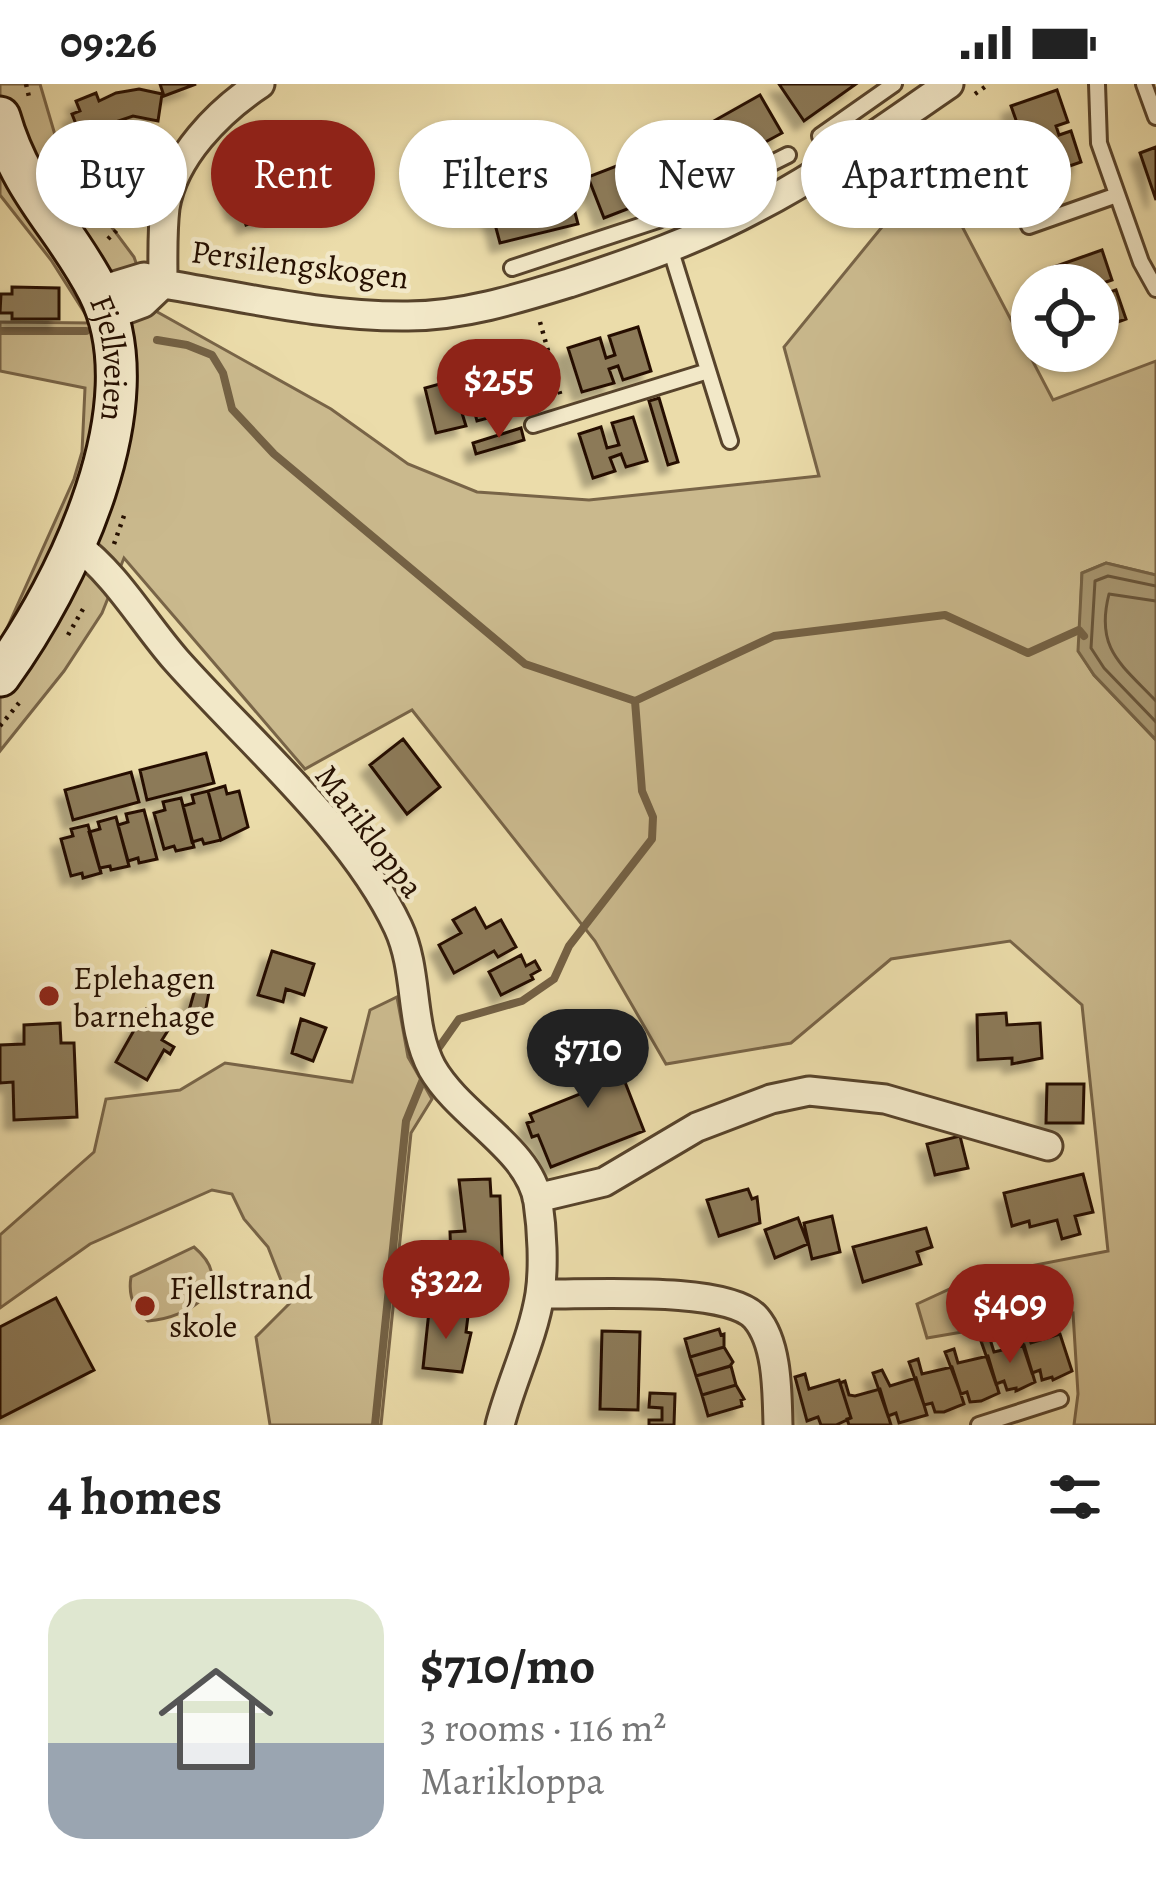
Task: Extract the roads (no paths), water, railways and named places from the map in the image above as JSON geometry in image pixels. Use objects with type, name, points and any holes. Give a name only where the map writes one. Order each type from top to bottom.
[{"type":"main road","name":"Fjellveien","points":[[0,676],[16,627],[75,544],[104,461],[116,395],[113,295],[31,193],[16,165],[16,113]]},
{"type":"street","points":[[113,295],[143,303],[163,284],[166,204],[178,174],[216,119],[260,84]]},
{"type":"street","name":"Persilengskogen","points":[[777,197],[949,84]]},
{"type":"street","name":"Persilengskogen","points":[[113,295],[163,284],[374,315],[444,314],[532,294],[670,248],[715,228]]},
{"type":"street","name":"Marikloppa","points":[[75,544],[104,567],[173,657],[344,846],[388,906],[416,985],[424,1050],[460,1108],[525,1169],[537,1198],[540,1294],[500,1425]]},
{"type":"street","points":[[537,1198],[604,1181],[697,1127],[771,1099],[808,1091],[885,1099],[1048,1146]]},
{"type":"street","points":[[540,1294],[688,1295],[730,1300],[756,1317],[771,1349],[778,1425]]},
{"type":"lane","points":[[843,120],[894,84]]},
{"type":"lane","points":[[1097,84],[1099,143],[1148,279],[1156,289]]},
{"type":"lane","points":[[1144,84],[1156,116]]},
{"type":"lane","points":[[777,160],[788,154]]},
{"type":"lane","points":[[1071,211],[1117,195]]},
{"type":"lane","points":[[512,268],[636,228]]},
{"type":"lane","points":[[670,248],[730,441]]},
{"type":"lane","points":[[533,424],[709,371]]},
{"type":"lane","points":[[979,1425],[1060,1399]]},
{"type":"water","points":[[1106,563],[1156,575],[1156,740],[1094,675],[1078,651],[1082,573]]},
{"type":"waterway","points":[[0,331],[86,331]]},
{"type":"waterway","points":[[157,340],[212,355],[223,373],[232,409],[274,454],[525,664],[635,701],[774,636],[945,615],[1028,653],[1079,630],[1084,636]]},
{"type":"waterway","points":[[435,1053],[459,1019],[522,1001],[554,979],[569,946],[652,839],[653,817],[642,791],[635,701]]},
{"type":"waterway","points":[[375,1425],[406,1121],[426,1072]]},
{"type":"place","name":"Eplehagen barnehage","points":[[49,996]]},
{"type":"place","name":"Fjellstrand skole","points":[[145,1306]]}]
